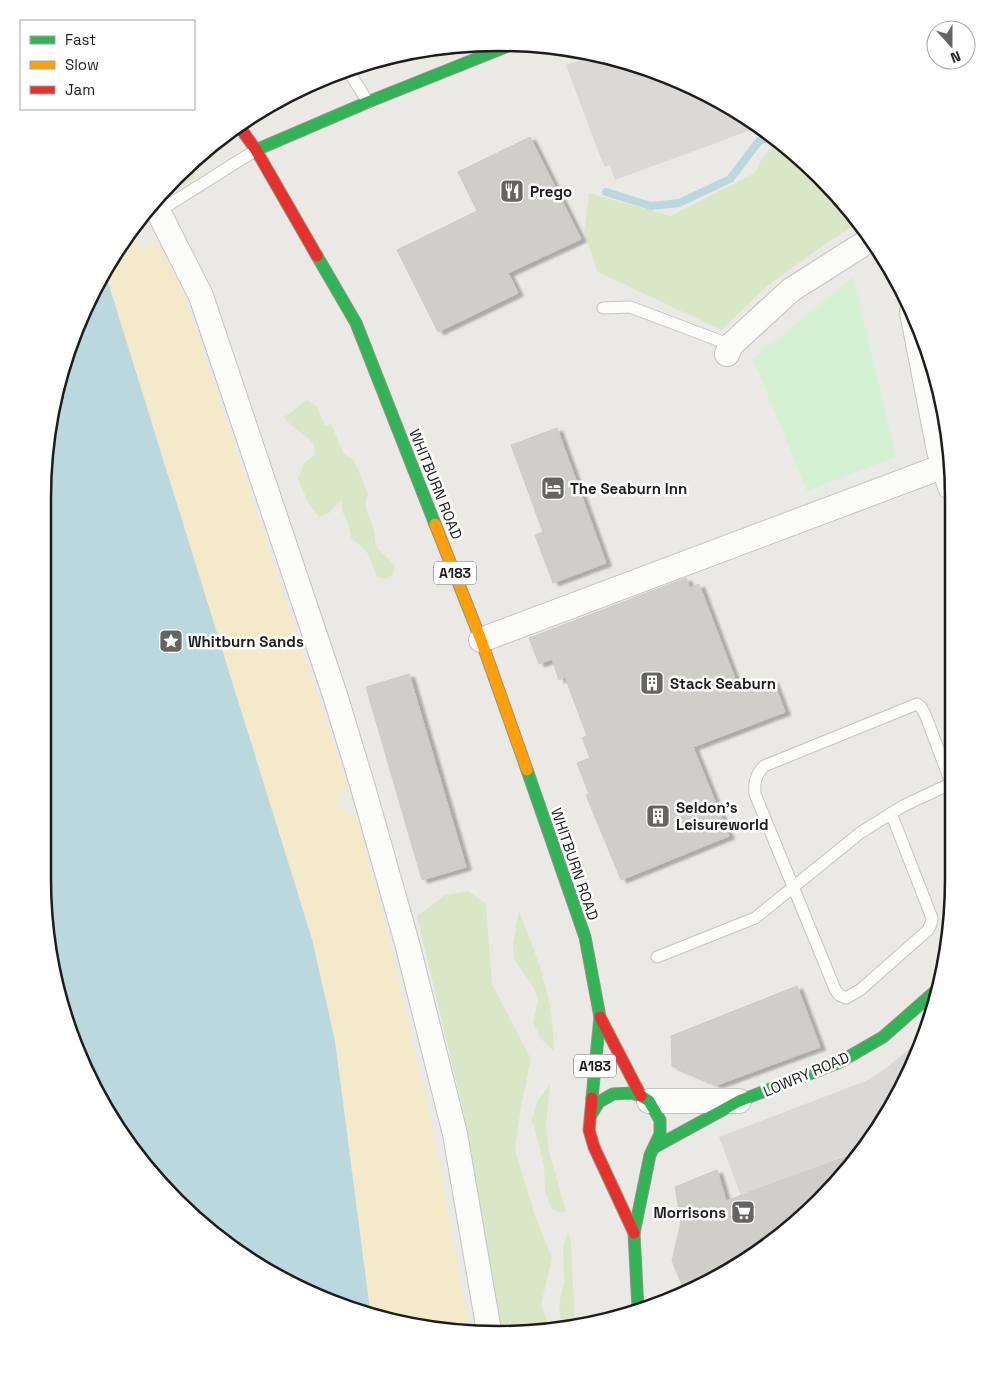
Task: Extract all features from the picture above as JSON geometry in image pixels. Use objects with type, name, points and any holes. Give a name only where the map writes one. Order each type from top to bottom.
[{"type":"main road","points":[[256,150],[368,102],[495,51]]},
{"type":"main road","name":"WHITBURN ROAD","points":[[243,132],[256,150],[356,323],[481,640],[585,937],[600,1017]]},
{"type":"main road","name":"LOWRY ROAD","points":[[637,1160],[739,1101],[838,1063],[883,1037],[930,996]]},
{"type":"main road","name":"A183","points":[[600,1017],[645,1099],[660,1120],[660,1134],[652,1151],[634,1233],[638,1303]]},
{"type":"main road","name":"A183","points":[[600,1017],[589,1130],[594,1146],[634,1233]]},
{"type":"main road","name":"A183","points":[[591,1115],[599,1102],[613,1094],[631,1092],[645,1099]]},
{"type":"main road","points":[[594,1146],[610,1161]]},
{"type":"street","points":[[157,209],[201,296],[335,695],[365,796],[407,942],[455,1134],[488,1326]]},
{"type":"street","points":[[729,350],[791,290],[864,243]]},
{"type":"street","points":[[919,349],[939,451],[944,465]]},
{"type":"street","points":[[481,640],[944,477]]},
{"type":"street","name":"LOWRY ROAD","points":[[645,1099],[739,1101]]},
{"type":"lane","points":[[351,76],[368,102]]},
{"type":"lane","points":[[158,209],[217,176],[256,150]]},
{"type":"lane","points":[[603,308],[630,307],[729,350]]},
{"type":"lane","points":[[891,813],[932,918],[932,924],[928,930],[855,994],[846,998],[839,995],[835,989],[755,794],[754,783],[757,774],[764,766],[917,704],[925,714],[945,767]]},
{"type":"lane","points":[[657,957],[755,918],[860,833],[891,813],[945,786]]},
{"type":"shaded area","points":[[582,59],[614,66],[642,75],[696,97],[750,130],[615,180],[610,165],[605,167],[600,156],[566,65]]},
{"type":"shaded area","points":[[912,1046],[899,1077],[885,1102],[850,1153],[741,1196],[719,1137],[866,1081],[885,1069]]},
{"type":"green space","points":[[773,147],[814,182],[853,227],[767,286],[721,330],[598,272],[584,232],[589,193],[671,216],[755,173],[762,158]]},
{"type":"green space","points":[[192,173],[195,177],[175,189]]},
{"type":"green space","points":[[853,277],[896,457],[807,491],[753,359]]},
{"type":"green space","points":[[307,400],[317,407],[325,426],[331,424],[344,454],[354,460],[368,493],[365,506],[374,530],[376,547],[395,565],[393,575],[386,579],[377,577],[366,550],[351,538],[351,532],[343,511],[342,499],[329,513],[320,517],[310,505],[302,489],[298,479],[304,463],[315,454],[314,444],[283,417]]},
{"type":"green space","points":[[468,891],[486,904],[492,984],[531,1059],[521,1107],[515,1150],[535,1216],[552,1258],[541,1305],[548,1323],[500,1326],[464,1115],[417,916],[445,895]]},
{"type":"green space","points":[[519,911],[549,1000],[554,1051],[541,1039],[533,1023],[538,1000],[534,988],[514,959],[513,944]]},
{"type":"green space","points":[[550,1084],[546,1126],[549,1152],[566,1212],[558,1212],[551,1208],[545,1191],[544,1166],[532,1119],[537,1102]]},
{"type":"green space","points":[[568,1230],[571,1244],[575,1319],[562,1321],[559,1312],[564,1283],[563,1249]]},
{"type":"sand","name":"Whitburn Sands","points":[[135,238],[142,249],[156,240],[184,293],[347,784],[336,804],[357,817],[389,939],[432,1126],[468,1325],[440,1322],[382,1311],[327,1292],[275,1266],[226,1233],[182,1195],[144,1151],[111,1102],[97,1077],[75,1023],[66,995],[60,966],[52,908],[52,469],[60,411],[66,382],[75,354],[97,300]]},
{"type":"water","name":"Whitburn Sands","points":[[108,281],[312,939],[335,1041],[370,1307],[327,1292],[275,1266],[226,1233],[182,1195],[144,1151],[111,1102],[85,1050],[66,995],[55,937],[51,879],[52,469],[55,440],[66,382],[85,327]]},
{"type":"building","points":[[530,137],[581,239],[508,273],[518,293],[438,332],[397,250],[477,211],[458,172]]},
{"type":"building","name":"The Seaburn Inn","points":[[557,428],[606,563],[553,583],[535,535],[543,532],[511,445]]},
{"type":"building","name":"Stack Seaburn","points":[[686,578],[690,588],[699,584],[740,692],[773,680],[785,712],[693,747],[729,836],[621,880],[586,795],[589,794],[577,763],[590,758],[582,738],[587,736],[565,677],[559,680],[552,659],[539,664],[529,638]]},
{"type":"building","points":[[409,674],[466,867],[422,880],[366,687]]},
{"type":"building","points":[[797,986],[820,1047],[717,1085],[672,1066],[671,1036]]},
{"type":"building","name":"Morrisons","points":[[849,1155],[834,1174],[793,1215],[746,1250],[721,1266],[682,1286],[672,1261],[681,1222],[675,1187],[717,1170],[726,1201]]},
{"type":"waterway","points":[[606,192],[651,206],[679,203],[730,179],[759,141],[764,139]]},
{"type":"traffic: fast","points":[[256,150],[368,102],[495,51]]},
{"type":"traffic: fast","points":[[317,256],[356,323],[435,524]]},
{"type":"traffic: fast","points":[[527,770],[585,937],[600,1017],[592,1098]]},
{"type":"traffic: fast","points":[[655,1147],[739,1101],[838,1063],[883,1037],[930,996]]},
{"type":"traffic: fast","points":[[591,1115],[599,1102],[613,1094],[631,1093],[649,1101],[660,1120],[660,1134],[650,1155],[634,1233],[638,1303]]},
{"type":"traffic: slow","points":[[435,524],[481,640],[527,770]]},
{"type":"traffic: jam","points":[[243,132],[256,150],[317,256]]},
{"type":"traffic: jam","points":[[600,1017],[641,1096]]},
{"type":"traffic: jam","points":[[592,1098],[589,1130],[594,1147],[634,1233]]},
{"type":"place","name":"Prego","points":[[512,191]]},
{"type":"place","name":"The Seaburn Inn","points":[[553,488]]},
{"type":"place","name":"Whitburn Sands","points":[[171,641]]},
{"type":"place","name":"Stack Seaburn","points":[[652,683]]},
{"type":"place","name":"Seldon’s Leisureworld","points":[[658,816]]},
{"type":"place","name":"Morrisons","points":[[743,1212]]}]
